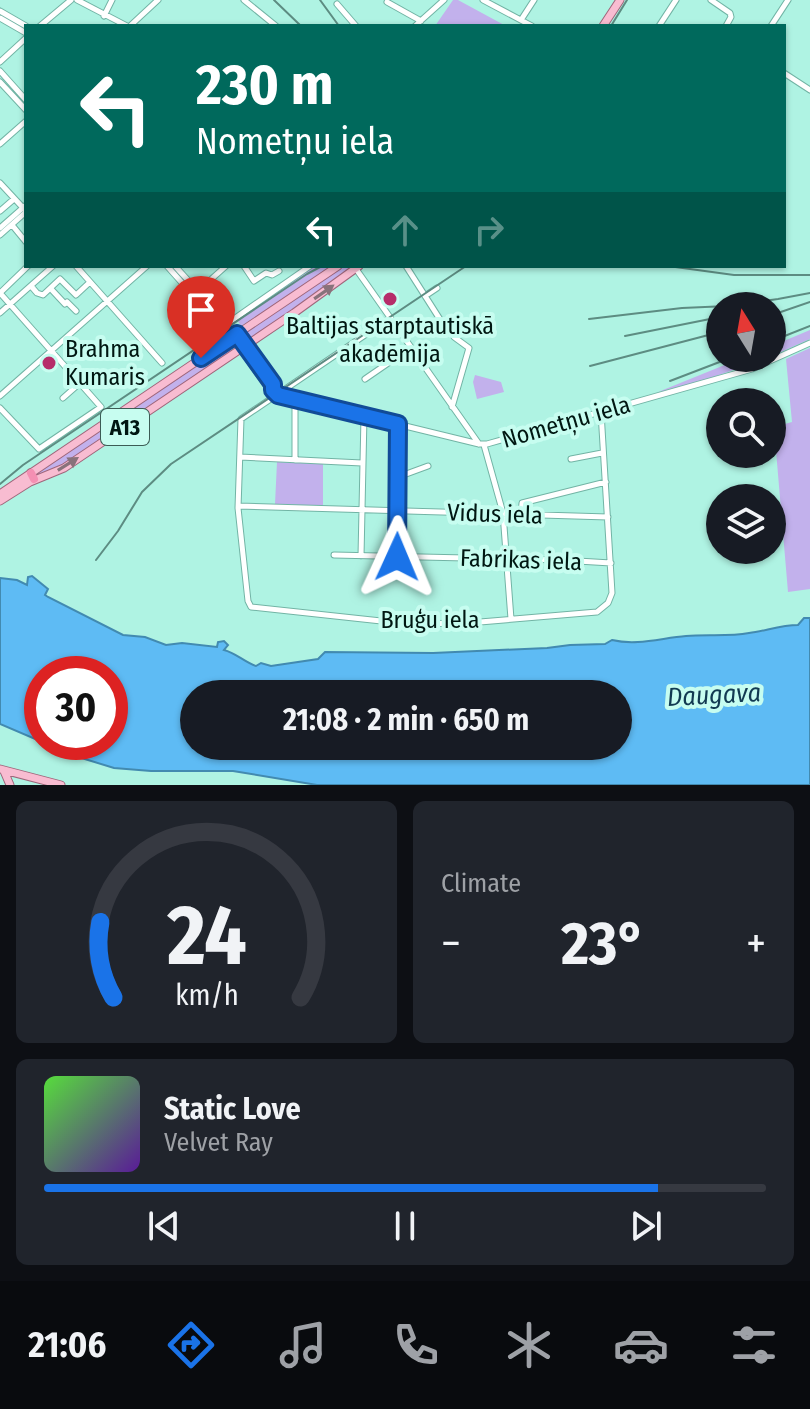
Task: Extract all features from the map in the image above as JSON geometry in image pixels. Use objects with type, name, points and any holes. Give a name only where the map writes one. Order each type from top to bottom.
[{"type":"main road","points":[[604,24],[620,0]]},
{"type":"main road","name":"A13","points":[[0,501],[335,268]]},
{"type":"main road","name":"A13","points":[[0,494],[33,476],[64,468],[356,268]]},
{"type":"main road","points":[[1,768],[10,785]]},
{"type":"main road","points":[[1,768],[61,785]]},
{"type":"street","points":[[42,24],[71,0]]},
{"type":"street","points":[[77,0],[123,24]]},
{"type":"street","points":[[104,16],[112,0]]},
{"type":"street","points":[[130,24],[158,0]]},
{"type":"street","points":[[244,0],[274,24]]},
{"type":"street","points":[[387,2],[417,24],[444,0]]},
{"type":"street","points":[[483,0],[528,24]]},
{"type":"street","points":[[521,20],[534,0]]},
{"type":"street","points":[[711,0],[730,13],[727,24]]},
{"type":"street","points":[[772,24],[788,0]]},
{"type":"street","points":[[660,24],[672,1]]},
{"type":"street","points":[[337,4],[354,24]]},
{"type":"street","points":[[0,11],[24,25]]},
{"type":"street","points":[[0,18],[24,35]]},
{"type":"street","points":[[0,62],[24,38]]},
{"type":"street","points":[[0,71],[24,97]]},
{"type":"street","points":[[786,74],[810,89]]},
{"type":"street","points":[[0,82],[24,108]]},
{"type":"street","points":[[0,144],[24,123]]},
{"type":"street","points":[[0,183],[24,208]]},
{"type":"street","points":[[0,211],[15,199]]},
{"type":"street","points":[[0,235],[24,210]]},
{"type":"street","points":[[0,228],[24,210]]},
{"type":"street","points":[[12,225],[24,240]]},
{"type":"street","points":[[0,408],[39,449],[101,407],[0,293],[26,268]]},
{"type":"street","points":[[0,313],[51,268]]},
{"type":"street","points":[[78,268],[162,363]]},
{"type":"street","points":[[0,396],[145,268]]},
{"type":"street","points":[[169,268],[221,328],[234,336]]},
{"type":"street","points":[[177,268],[227,322],[267,387],[275,392]]},
{"type":"street","points":[[198,291],[224,268]]},
{"type":"street","points":[[245,268],[254,281],[266,273],[272,275],[279,271]]},
{"type":"street","points":[[221,328],[306,268]]},
{"type":"street","points":[[358,268],[464,426],[481,444],[503,513],[511,619]]},
{"type":"street","points":[[407,268],[441,321],[450,327],[454,337],[469,348],[452,408]]},
{"type":"street","points":[[31,286],[41,296],[60,279],[76,295],[90,282]]},
{"type":"street","points":[[425,296],[437,288]]},
{"type":"street","points":[[51,289],[76,311]]},
{"type":"street","points":[[238,506],[241,419],[275,392],[390,318]]},
{"type":"street","name":"Nometņu iela","points":[[275,392],[295,400],[481,444],[752,369],[810,343]]},
{"type":"street","points":[[365,379],[410,348]]},
{"type":"street","points":[[63,398],[80,383]]},
{"type":"street","points":[[295,400],[295,460]]},
{"type":"street","points":[[601,412],[611,563]]},
{"type":"street","points":[[361,556],[364,416]]},
{"type":"street","points":[[397,557],[398,424]]},
{"type":"street","points":[[463,440],[464,426]]},
{"type":"street","points":[[571,459],[602,453]]},
{"type":"street","points":[[240,457],[362,463]]},
{"type":"street","points":[[398,477],[428,466]]},
{"type":"street","points":[[521,514],[522,503],[606,482]]},
{"type":"street","name":"Vidus iela","points":[[238,506],[608,517]]},
{"type":"street","name":"Bruģu iela","points":[[238,506],[250,605],[409,624],[461,624],[592,613],[608,603],[612,593],[611,563]]},
{"type":"street","name":"Fabrikas iela","points":[[334,555],[611,563]]},
{"type":"shaded area","points":[[453,0],[458,0],[502,24],[436,24]]},
{"type":"shaded area","points":[[311,268],[331,268],[241,326],[236,318]]},
{"type":"shaded area","points":[[340,268],[352,268],[250,339],[245,332]]},
{"type":"shaded area","points":[[810,330],[810,339],[786,350],[786,340]]},
{"type":"shaded area","points":[[226,344],[221,350],[223,354],[233,351],[55,470],[36,476],[35,474]]},
{"type":"shaded area","points":[[810,348],[810,589],[788,592],[786,484],[779,484],[777,468],[786,468],[786,424],[792,422],[786,359]]},
{"type":"shaded area","points":[[707,372],[727,372],[686,387],[658,392]]},
{"type":"shaded area","points":[[475,375],[501,382],[504,392],[477,399],[473,382]]},
{"type":"shaded area","points":[[277,462],[323,464],[323,506],[275,504]]},
{"type":"water","name":"Daugava","points":[[32,576],[48,589],[45,595],[48,597],[123,635],[145,637],[166,645],[182,643],[217,647],[218,642],[224,641],[228,645],[224,650],[256,666],[261,663],[271,666],[318,659],[325,652],[433,653],[741,634],[798,625],[804,618],[810,618],[810,785],[317,785],[233,771],[114,768],[88,760],[128,760],[128,656],[24,656],[24,734],[0,724],[0,578],[27,585],[28,577]]},
{"type":"tram line","points":[[612,24],[627,0]]},
{"type":"tram line","points":[[0,484],[23,465],[318,268]]},
{"type":"railway","points":[[274,0],[299,24]]},
{"type":"railway","points":[[320,0],[338,24]]},
{"type":"railway","points":[[96,560],[142,492],[171,464],[463,268]]},
{"type":"railway","points":[[683,268],[734,275],[810,275]]},
{"type":"railway","points":[[786,298],[810,293]]},
{"type":"railway","points":[[786,310],[810,302]]},
{"type":"railway","points":[[589,319],[706,307]]},
{"type":"railway","points":[[625,336],[706,320]]},
{"type":"railway","points":[[786,335],[810,326]]},
{"type":"railway","points":[[590,366],[706,336]]},
{"type":"railway","points":[[670,381],[706,367]]},
{"type":"place","name":"Baltijas starptautiskā akadēmija","points":[[390,299]]},
{"type":"place","name":"Brahma Kumaris","points":[[49,363]]},
{"type":"route","points":[[201,358],[237,334],[278,395],[398,424],[397,557]]}]
